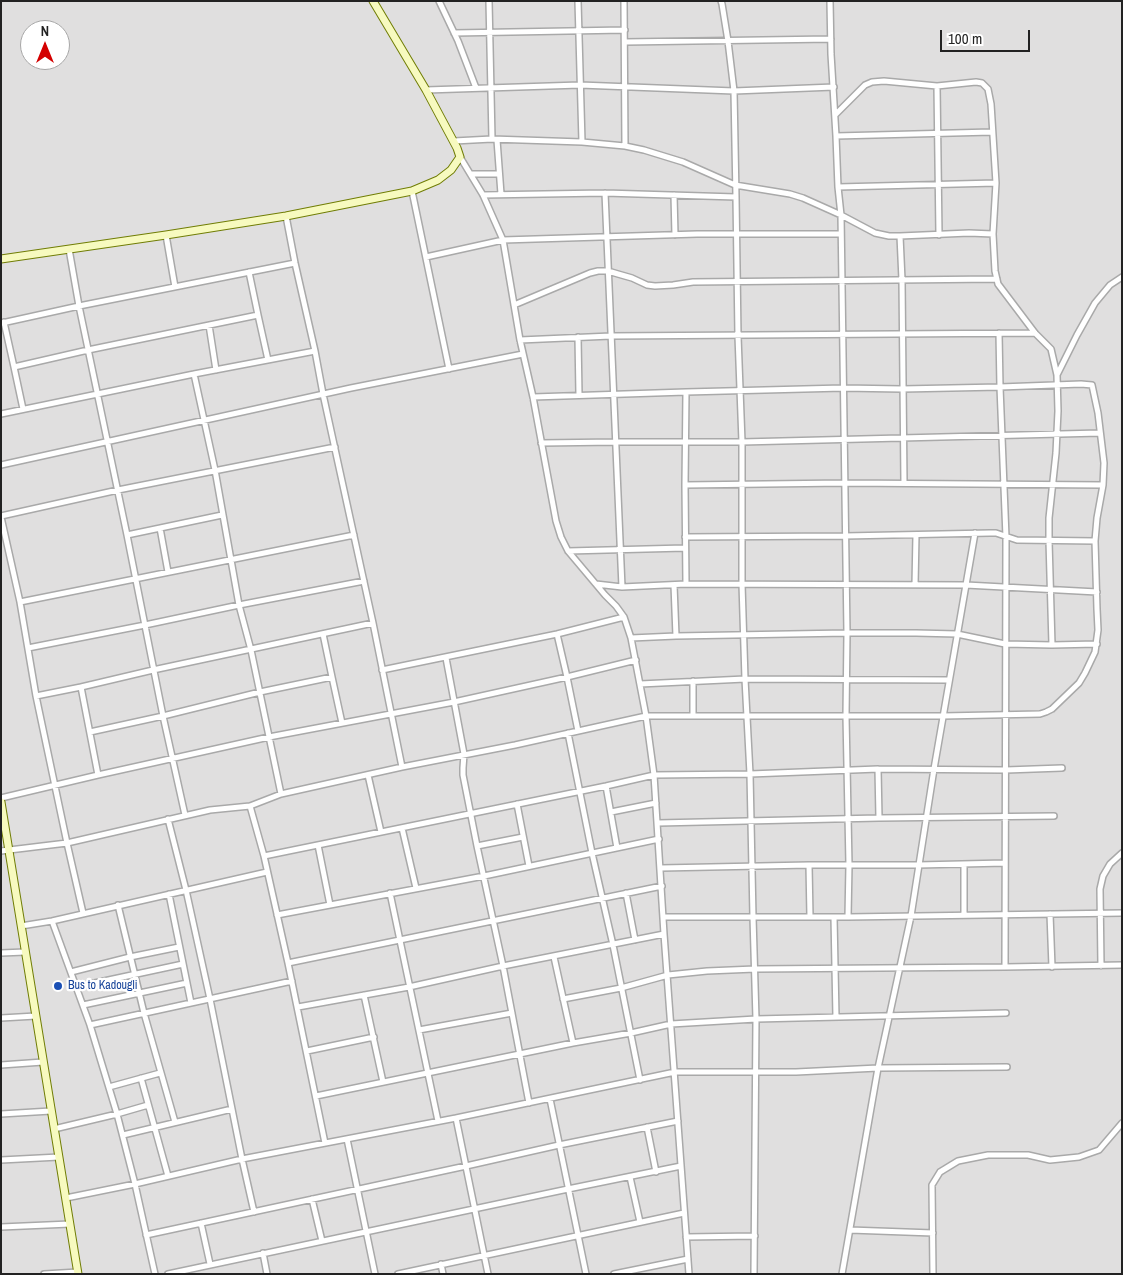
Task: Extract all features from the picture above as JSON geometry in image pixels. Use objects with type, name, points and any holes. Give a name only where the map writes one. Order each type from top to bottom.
[{"type":"main road","points":[[1,259],[286,216],[412,191],[433,182],[445,174],[460,158],[454,141],[373,1]]},
{"type":"main road","points":[[1,800],[5,851],[21,926],[78,1273]]},
{"type":"street","points":[[439,1],[476,88]]},
{"type":"street","points":[[489,1],[495,139],[501,194]]},
{"type":"street","points":[[578,1],[582,142]]},
{"type":"street","points":[[624,1],[624,146]]},
{"type":"street","points":[[721,1],[734,92],[738,336],[743,484],[742,584],[744,679],[750,774],[757,1071],[754,1274]]},
{"type":"street","points":[[830,1],[842,281],[847,633],[848,917]]},
{"type":"street","points":[[454,33],[625,30]]},
{"type":"street","points":[[625,42],[831,39]]},
{"type":"street","points":[[835,116],[865,85],[872,82],[884,81],[938,86],[982,82],[986,85],[989,92],[996,183],[992,234],[995,271],[1000,288],[1051,349],[1057,375],[1056,453],[1048,541],[1052,645]]},
{"type":"street","points":[[426,90],[580,84],[734,92],[834,87]]},
{"type":"street","points":[[938,86],[939,235]]},
{"type":"street","points":[[836,136],[992,132]]},
{"type":"street","points":[[454,141],[495,139],[582,142],[624,146],[683,162],[735,185],[803,198],[875,233],[889,236],[992,234]]},
{"type":"street","points":[[460,158],[483,195],[503,240],[520,340],[560,537],[568,551],[624,617],[632,638],[654,775],[689,1274]]},
{"type":"street","points":[[471,174],[500,174]]},
{"type":"street","points":[[838,187],[996,183]]},
{"type":"street","points":[[412,191],[448,369]]},
{"type":"street","points":[[483,195],[605,193],[736,197]]},
{"type":"street","points":[[605,193],[622,586]]},
{"type":"street","points":[[674,195],[675,235]]},
{"type":"street","points":[[286,216],[402,767]]},
{"type":"street","points":[[426,257],[503,240],[675,235],[841,234]]},
{"type":"street","points":[[166,235],[175,287]]},
{"type":"street","points":[[900,236],[904,484]]},
{"type":"street","points":[[69,249],[153,670],[185,815]]},
{"type":"street","points":[[23,409],[2,323],[295,263]]},
{"type":"street","points":[[514,304],[598,271],[608,271],[632,278],[647,285],[672,285],[693,282],[997,279]]},
{"type":"street","points":[[249,272],[268,360]]},
{"type":"street","points":[[1057,375],[1095,304],[1110,285],[1122,277]]},
{"type":"street","points":[[14,367],[88,350],[258,316]]},
{"type":"street","points":[[209,325],[216,370]]},
{"type":"street","points":[[999,333],[1006,537],[1005,967]]},
{"type":"street","points":[[520,340],[611,336],[1036,333]]},
{"type":"street","points":[[578,337],[579,395]]},
{"type":"street","points":[[1,414],[315,351]]},
{"type":"street","points":[[1,465],[323,394],[523,354]]},
{"type":"street","points":[[194,374],[215,470],[239,604],[251,650],[281,794]]},
{"type":"street","points":[[5,851],[67,843],[185,815],[210,810],[250,806],[281,794],[646,716],[1006,716],[1040,714],[1052,709],[1079,683],[1091,662],[1097,644],[1095,542],[1103,486],[1104,463],[1092,385],[844,388],[533,397]]},
{"type":"street","points":[[686,392],[686,584]]},
{"type":"street","points":[[541,444],[844,440],[1100,433]]},
{"type":"street","points":[[83,913],[36,696],[20,602],[1,517],[118,490],[335,447]]},
{"type":"street","points":[[685,485],[844,483],[1103,486]]},
{"type":"street","points":[[127,535],[222,515]]},
{"type":"street","points":[[160,528],[168,572]]},
{"type":"street","points":[[842,1274],[878,1068],[910,916],[975,533]]},
{"type":"street","points":[[685,537],[743,538],[993,533],[1017,540],[1095,542]]},
{"type":"street","points":[[20,602],[354,535]]},
{"type":"street","points":[[915,585],[916,535]]},
{"type":"street","points":[[568,551],[686,548]]},
{"type":"street","points":[[28,648],[145,626],[239,604],[364,580]]},
{"type":"street","points":[[596,584],[622,586],[686,584],[966,585],[1097,592]]},
{"type":"street","points":[[674,585],[676,636]]},
{"type":"street","points":[[382,670],[557,634],[624,617]]},
{"type":"street","points":[[36,696],[373,623]]},
{"type":"street","points":[[632,638],[847,633],[957,634],[1005,644],[1097,644]]},
{"type":"street","points":[[323,634],[342,723]]},
{"type":"street","points":[[557,634],[578,731]]},
{"type":"street","points":[[446,658],[464,754],[462,768],[529,1103]]},
{"type":"street","points":[[1,800],[55,785],[172,758],[269,737],[454,702],[636,660]]},
{"type":"street","points":[[90,732],[332,677]]},
{"type":"street","points":[[640,684],[744,679],[949,680]]},
{"type":"street","points":[[693,681],[693,716]]},
{"type":"street","points":[[81,687],[98,775]]},
{"type":"street","points":[[568,733],[640,1080]]},
{"type":"street","points":[[264,856],[654,775],[847,770],[1062,768]]},
{"type":"street","points":[[878,770],[879,818]]},
{"type":"street","points":[[368,775],[381,832]]},
{"type":"street","points":[[606,786],[617,848]]},
{"type":"street","points":[[611,812],[656,803]]},
{"type":"street","points":[[517,804],[530,866]]},
{"type":"street","points":[[250,806],[264,856],[298,1007],[325,1143]]},
{"type":"street","points":[[658,823],[847,818],[1054,816]]},
{"type":"street","points":[[168,819],[210,999],[254,1212]]},
{"type":"street","points":[[402,828],[416,888]]},
{"type":"street","points":[[477,846],[523,837]]},
{"type":"street","points":[[277,915],[484,876],[659,839]]},
{"type":"street","points":[[318,845],[330,905]]},
{"type":"street","points":[[1101,966],[1100,889],[1103,876],[1110,864],[1122,853]]},
{"type":"street","points":[[661,868],[1005,863]]},
{"type":"street","points":[[964,864],[964,915]]},
{"type":"street","points":[[809,865],[810,917]]},
{"type":"street","points":[[21,926],[52,921],[267,872]]},
{"type":"street","points":[[288,963],[662,886]]},
{"type":"street","points":[[390,893],[438,1121]]},
{"type":"street","points":[[626,893],[635,940]]},
{"type":"street","points":[[169,894],[191,1003]]},
{"type":"street","points":[[118,905],[139,994],[175,1122]]},
{"type":"street","points":[[663,917],[848,917],[1122,913]]},
{"type":"street","points":[[1050,914],[1052,967]]},
{"type":"street","points":[[834,917],[836,1017]]},
{"type":"street","points":[[52,921],[90,1025],[117,1114],[135,1184],[154,1274]]},
{"type":"street","points":[[298,1007],[409,987],[664,934]]},
{"type":"street","points":[[71,972],[179,947]]},
{"type":"street","points":[[1,953],[25,952]]},
{"type":"street","points":[[554,957],[573,1043]]},
{"type":"street","points":[[76,987],[183,964]]},
{"type":"street","points":[[563,1000],[621,988],[668,975],[755,969],[1122,965]]},
{"type":"street","points":[[90,1025],[292,981]]},
{"type":"street","points":[[83,1005],[187,983]]},
{"type":"street","points":[[364,995],[383,1082]]},
{"type":"street","points":[[419,1030],[512,1013]]},
{"type":"street","points":[[316,1096],[671,1024],[756,1019],[1006,1014]]},
{"type":"street","points":[[1,1018],[36,1016]]},
{"type":"street","points":[[306,1052],[374,1037]]},
{"type":"street","points":[[1,1065],[43,1062]]},
{"type":"street","points":[[66,1198],[242,1159],[456,1118],[675,1072],[796,1072],[878,1068],[1007,1067]]},
{"type":"street","points":[[109,1087],[160,1073]]},
{"type":"street","points":[[141,1078],[168,1176]]},
{"type":"street","points":[[550,1099],[586,1274]]},
{"type":"street","points":[[54,1129],[148,1105]]},
{"type":"street","points":[[123,1135],[232,1109]]},
{"type":"street","points":[[1,1114],[51,1112]]},
{"type":"street","points":[[456,1118],[488,1274]]},
{"type":"street","points":[[146,1236],[559,1144],[678,1121]]},
{"type":"street","points":[[934,1274],[932,1185],[940,1172],[958,1161],[988,1155],[1028,1155],[1050,1160],[1079,1157],[1099,1150],[1122,1123]]},
{"type":"street","points":[[647,1127],[656,1172]]},
{"type":"street","points":[[346,1140],[375,1274]]},
{"type":"street","points":[[1,1160],[59,1157]]},
{"type":"street","points":[[168,1274],[681,1166]]},
{"type":"street","points":[[630,1177],[640,1222]]},
{"type":"street","points":[[312,1199],[322,1241]]},
{"type":"street","points":[[399,1274],[684,1213]]},
{"type":"street","points":[[1,1223],[1,1227],[70,1224]]},
{"type":"street","points":[[201,1223],[210,1264]]},
{"type":"street","points":[[850,1230],[933,1233]]},
{"type":"street","points":[[686,1237],[755,1236]]},
{"type":"street","points":[[263,1253],[267,1274]]},
{"type":"street","points":[[614,1274],[688,1259]]},
{"type":"street","points":[[441,1264],[443,1274]]},
{"type":"street","points":[[646,1268],[648,1274]]},
{"type":"street","points":[[44,1274],[78,1273]]},
{"type":"shaded area","points":[[1,1],[1122,1],[1122,1274],[1,1274]]},
{"type":"place","name":"Bus to Kadougli","points":[[58,986]]}]
